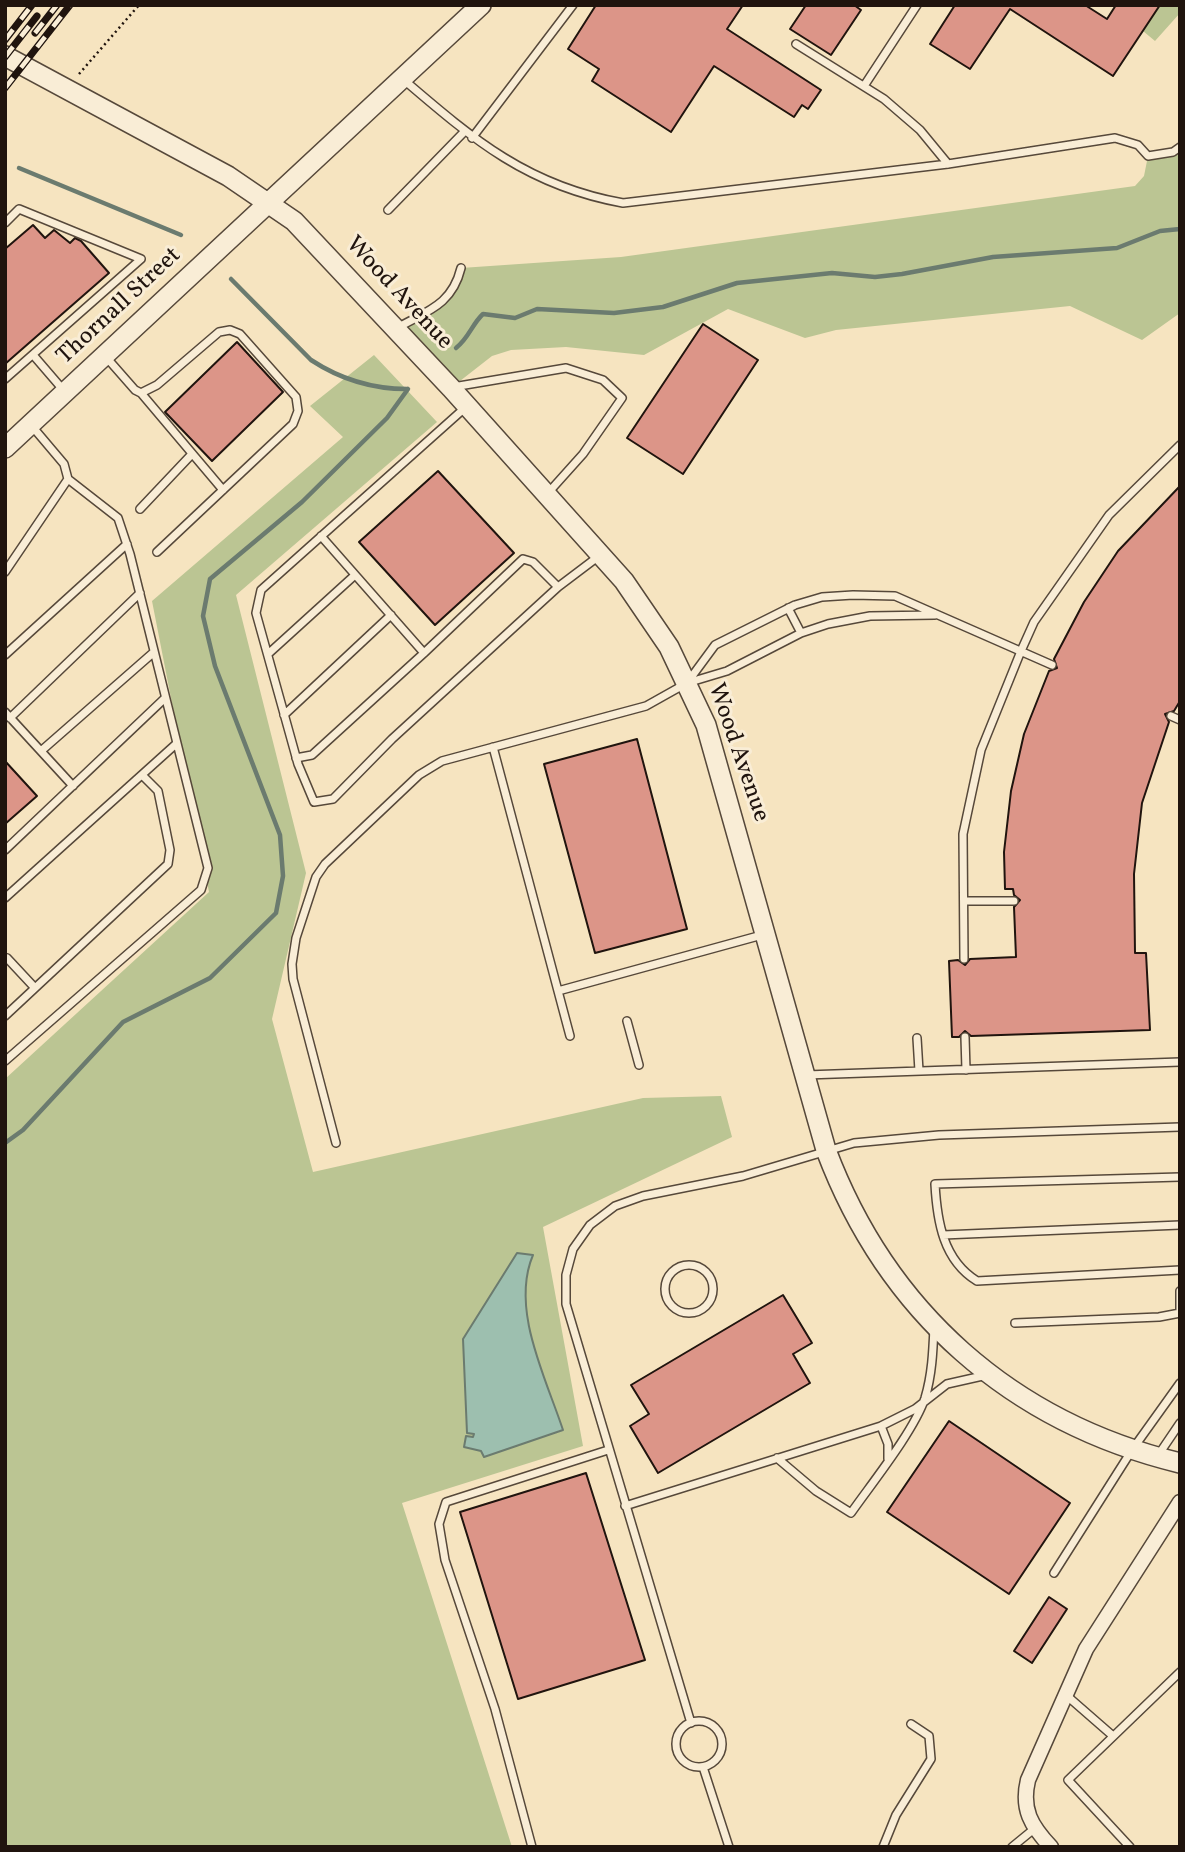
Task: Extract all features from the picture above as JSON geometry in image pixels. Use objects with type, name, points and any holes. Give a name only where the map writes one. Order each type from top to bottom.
[{"type":"street","name":"Thornall Street","points":[[5,448],[402,79],[475,7]]},
{"type":"street","name":"Wood Avenue","points":[[5,56],[228,176],[269,202],[315,241],[602,554],[652,620],[687,683],[719,763],[826,1150],[845,1198],[873,1250],[908,1297],[934,1326],[991,1374],[1063,1420],[1132,1450],[1180,1463]]},
{"type":"street","points":[[1051,1847],[1034,1829],[1026,1810],[1026,1787],[1086,1649],[1180,1502]]},
{"type":"lane","points":[[472,138],[573,5]]},
{"type":"lane","points":[[864,86],[917,5]]},
{"type":"lane","points":[[796,44],[884,99],[920,131],[948,164]]},
{"type":"lane","points":[[402,79],[472,138],[525,171],[584,196],[622,203],[948,164],[1115,138],[1138,145],[1148,156],[1173,152],[1180,147]]},
{"type":"lane","points":[[388,211],[464,132]]},
{"type":"lane","points":[[5,222],[19,209],[141,259],[5,379]]},
{"type":"lane","points":[[396,328],[448,298],[456,287],[461,268]]},
{"type":"lane","points":[[141,393],[157,385],[219,332],[230,330],[240,334],[296,397],[298,411],[293,425],[157,552]]},
{"type":"lane","points":[[34,356],[65,392]]},
{"type":"lane","points":[[105,356],[135,390],[141,393],[223,490]]},
{"type":"lane","points":[[451,388],[566,368],[603,380],[622,398],[583,454],[548,493]]},
{"type":"lane","points":[[467,405],[261,590],[256,613],[296,758],[314,802],[333,799],[392,740],[558,587],[602,554]]},
{"type":"lane","points":[[5,1061],[201,890],[208,868],[140,593],[118,518],[68,479],[64,464],[30,425]]},
{"type":"lane","points":[[964,959],[962,834],[979,762],[1021,651],[1034,622],[1109,515],[1180,445]]},
{"type":"lane","points":[[140,509],[192,454]]},
{"type":"lane","points":[[5,572],[68,479]]},
{"type":"lane","points":[[321,536],[424,653]]},
{"type":"lane","points":[[5,655],[127,544]]},
{"type":"lane","points":[[296,758],[312,755],[523,559],[533,562],[558,587]]},
{"type":"lane","points":[[268,654],[355,575]]},
{"type":"lane","points":[[72,786],[8,715],[140,593]]},
{"type":"lane","points":[[687,683],[715,645],[788,608],[822,597],[874,594],[895,596],[1052,665]]},
{"type":"lane","points":[[788,608],[801,633]]},
{"type":"lane","points":[[284,715],[391,615]]},
{"type":"lane","points":[[336,1143],[292,972],[294,948],[316,877],[325,864],[426,769],[442,761],[646,706],[687,683],[727,671],[801,633],[856,618],[935,615]]},
{"type":"lane","points":[[41,751],[154,652]]},
{"type":"lane","points":[[5,850],[165,698]]},
{"type":"lane","points":[[1171,716],[1180,720]]},
{"type":"lane","points":[[5,898],[176,744]]},
{"type":"lane","points":[[493,747],[570,1036]]},
{"type":"lane","points":[[5,1016],[168,864],[170,850],[158,791],[142,775]]},
{"type":"lane","points":[[964,901],[1014,901]]},
{"type":"lane","points":[[558,991],[766,934]]},
{"type":"lane","points":[[6,958],[35,988]]},
{"type":"lane","points":[[627,1021],[639,1065]]},
{"type":"lane","points":[[965,1037],[966,1070]]},
{"type":"lane","points":[[917,1038],[919,1071]]},
{"type":"lane","points":[[805,1076],[1180,1062]]},
{"type":"lane","points":[[691,1723],[566,1304],[566,1275],[573,1249],[590,1225],[615,1206],[643,1196],[743,1176],[855,1143],[899,1141],[939,1135],[1180,1127]]},
{"type":"lane","points":[[1180,1177],[935,1184],[937,1220],[943,1235],[964,1272],[977,1281],[1180,1270]]},
{"type":"lane","points":[[943,1235],[1180,1225]]},
{"type":"lane","points":[[682,1267],[699,1268],[712,1282],[710,1301],[695,1313],[677,1310],[666,1296],[668,1278],[682,1267]]},
{"type":"lane","points":[[1015,1323],[1159,1317],[1180,1311],[1180,1291]]},
{"type":"lane","points":[[777,1458],[816,1491],[851,1513],[888,1460],[924,1400],[932,1362],[934,1326]]},
{"type":"lane","points":[[625,1506],[881,1426],[915,1409],[947,1384],[991,1374]]},
{"type":"lane","points":[[1054,1573],[1132,1450],[1180,1383]]},
{"type":"lane","points":[[1157,1458],[1180,1423]]},
{"type":"lane","points":[[881,1426],[888,1444],[888,1460]]},
{"type":"lane","points":[[532,1847],[495,1709],[444,1560],[439,1524],[446,1502],[608,1450]]},
{"type":"lane","points":[[1130,1847],[1068,1780],[1180,1672]]},
{"type":"lane","points":[[1066,1694],[1113,1736]]},
{"type":"lane","points":[[699,1721],[713,1726],[722,1738],[717,1760],[703,1768],[688,1765],[676,1747],[679,1732],[691,1723],[699,1721]]},
{"type":"lane","points":[[883,1847],[896,1815],[931,1759],[929,1736],[911,1724]]},
{"type":"lane","points":[[703,1768],[729,1847]]},
{"type":"lane","points":[[1012,1847],[1034,1829]]},
{"type":"path","points":[[79,74],[139,5]]},
{"type":"green space","points":[[1154,5],[1180,5],[1180,13],[1155,41],[1143,31],[1158,8]]},
{"type":"green space","points":[[1180,147],[1180,313],[1142,340],[1070,306],[836,330],[805,338],[728,309],[644,355],[566,347],[511,350],[492,356],[451,388],[396,329],[448,298],[461,268],[621,257],[1135,186],[1144,176],[1148,156]]},
{"type":"green space","points":[[374,355],[437,422],[236,595],[306,873],[272,1019],[313,1172],[643,1098],[721,1096],[732,1137],[543,1227],[583,1446],[402,1503],[512,1847],[5,1847],[5,1079],[209,892],[152,601],[343,437],[310,406]]},
{"type":"shaded area","points":[[517,1253],[533,1255],[527,1276],[528,1320],[540,1366],[563,1430],[484,1457],[481,1451],[464,1447],[466,1436],[473,1437],[474,1434],[467,1433],[463,1339]]},
{"type":"building","points":[[596,5],[743,5],[727,29],[821,90],[808,109],[802,105],[794,117],[714,66],[671,132],[592,81],[599,69],[568,49]]},
{"type":"building","points":[[806,5],[854,5],[861,10],[831,55],[790,29]]},
{"type":"building","points":[[955,5],[1085,5],[1107,19],[1116,5],[1160,5],[1113,76],[1010,9],[970,69],[930,44]]},
{"type":"building","points":[[33,225],[45,238],[54,230],[70,243],[75,238],[81,241],[109,273],[5,364],[5,249]]},
{"type":"building","points":[[703,324],[758,360],[683,474],[627,438]]},
{"type":"building","points":[[237,342],[283,392],[212,461],[165,412]]},
{"type":"building","points":[[438,471],[514,553],[435,625],[359,542]]},
{"type":"building","points":[[1180,486],[1180,701],[1174,711],[1165,714],[1169,722],[1142,803],[1134,874],[1135,953],[1146,953],[1150,1030],[971,1036],[965,1031],[959,1037],[952,1037],[949,961],[958,960],[965,965],[970,959],[1016,957],[1014,907],[1020,900],[1014,895],[1013,889],[1005,889],[1004,852],[1011,791],[1024,734],[1049,671],[1057,668],[1054,659],[1084,602],[1118,551]]},
{"type":"building","points":[[637,739],[687,929],[595,953],[544,764]]},
{"type":"building","points":[[5,761],[37,796],[5,824]]},
{"type":"building","points":[[783,1295],[812,1343],[793,1354],[810,1383],[658,1473],[630,1426],[649,1414],[631,1385]]},
{"type":"building","points":[[949,1421],[1070,1503],[1009,1594],[887,1512]]},
{"type":"building","points":[[586,1473],[645,1660],[518,1699],[460,1512]]},
{"type":"building","points":[[1049,1597],[1067,1609],[1032,1663],[1014,1651]]},
{"type":"waterway","points":[[19,168],[181,235]]},
{"type":"waterway","points":[[456,348],[483,314],[515,318],[537,309],[614,313],[663,307],[737,283],[832,273],[875,277],[993,257],[1117,248],[1160,231],[1180,229]]},
{"type":"waterway","points":[[231,279],[311,360],[356,382],[407,389]]},
{"type":"waterway","points":[[5,1143],[23,1130],[123,1022],[210,978],[276,913],[283,876],[280,835],[215,666],[203,616],[210,579],[302,502],[387,418],[408,389]]},
{"type":"railway","points":[[5,40],[32,5]]},
{"type":"railway","points":[[35,33],[57,5]]},
{"type":"railway","points":[[5,88],[70,5]]},
{"type":"railway","points":[[5,57],[37,16]]}]
